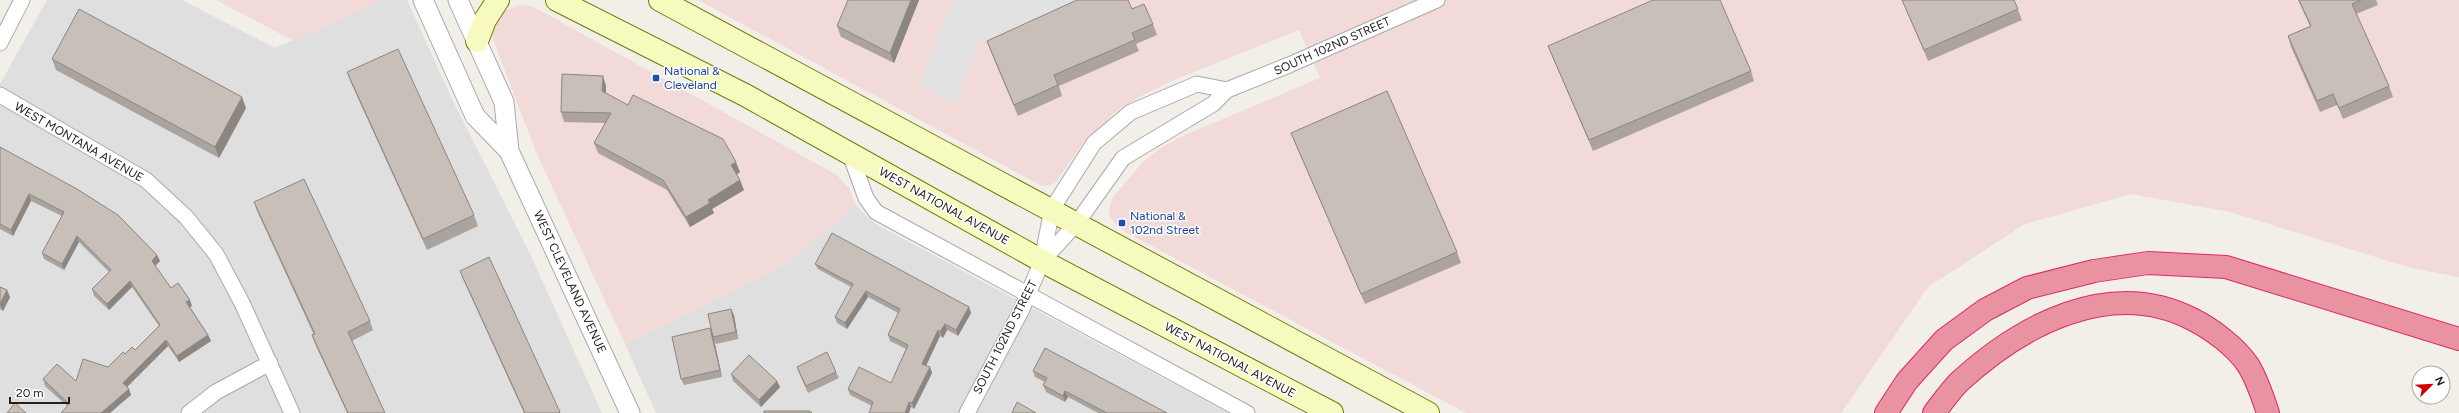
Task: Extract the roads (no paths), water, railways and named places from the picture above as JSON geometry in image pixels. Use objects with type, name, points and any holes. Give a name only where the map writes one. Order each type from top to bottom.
[{"type":"highway","points":[[1886,413],[1907,381],[1944,340],[1985,310],[2027,288],[2094,271],[2148,263],[2226,267],[2459,339]]},
{"type":"highway","points":[[1934,413],[1958,383],[1999,349],[2046,322],[2090,306],[2133,302],[2173,310],[2214,330],[2248,365],[2268,413]]},
{"type":"main road","points":[[476,41],[485,20],[498,0]]},
{"type":"main road","name":"WEST NATIONAL AVENUE","points":[[557,0],[745,95],[1042,261],[1332,413]]},
{"type":"main road","points":[[660,0],[771,62],[1052,209],[1428,413]]},
{"type":"street","points":[[0,43],[22,0]]},
{"type":"street","name":"WEST CLEVELAND AVENUE","points":[[423,0],[475,116],[509,151]]},
{"type":"street","name":"WEST CLEVELAND AVENUE","points":[[458,0],[504,102],[509,151],[630,413]]},
{"type":"street","name":"SOUTH 102ND STREET","points":[[1042,261],[1077,223],[1123,158],[1213,104],[1227,90],[1289,65],[1437,0]]},
{"type":"street","name":"SOUTH 102ND STREET","points":[[967,413],[1027,296],[1042,261],[1052,209],[1094,143],[1131,112],[1196,84],[1227,90]]},
{"type":"street","name":"WEST MONTANA AVENUE","points":[[0,95],[146,180],[186,217],[216,254],[242,303],[292,413]]},
{"type":"street","points":[[850,154],[866,198],[876,212],[1027,296],[1247,413]]},
{"type":"street","points":[[188,413],[216,392],[270,364]]},
{"type":"place","name":"National & Cleveland","points":[[656,78]]},
{"type":"place","name":"National & 102nd Street","points":[[1122,223]]}]
